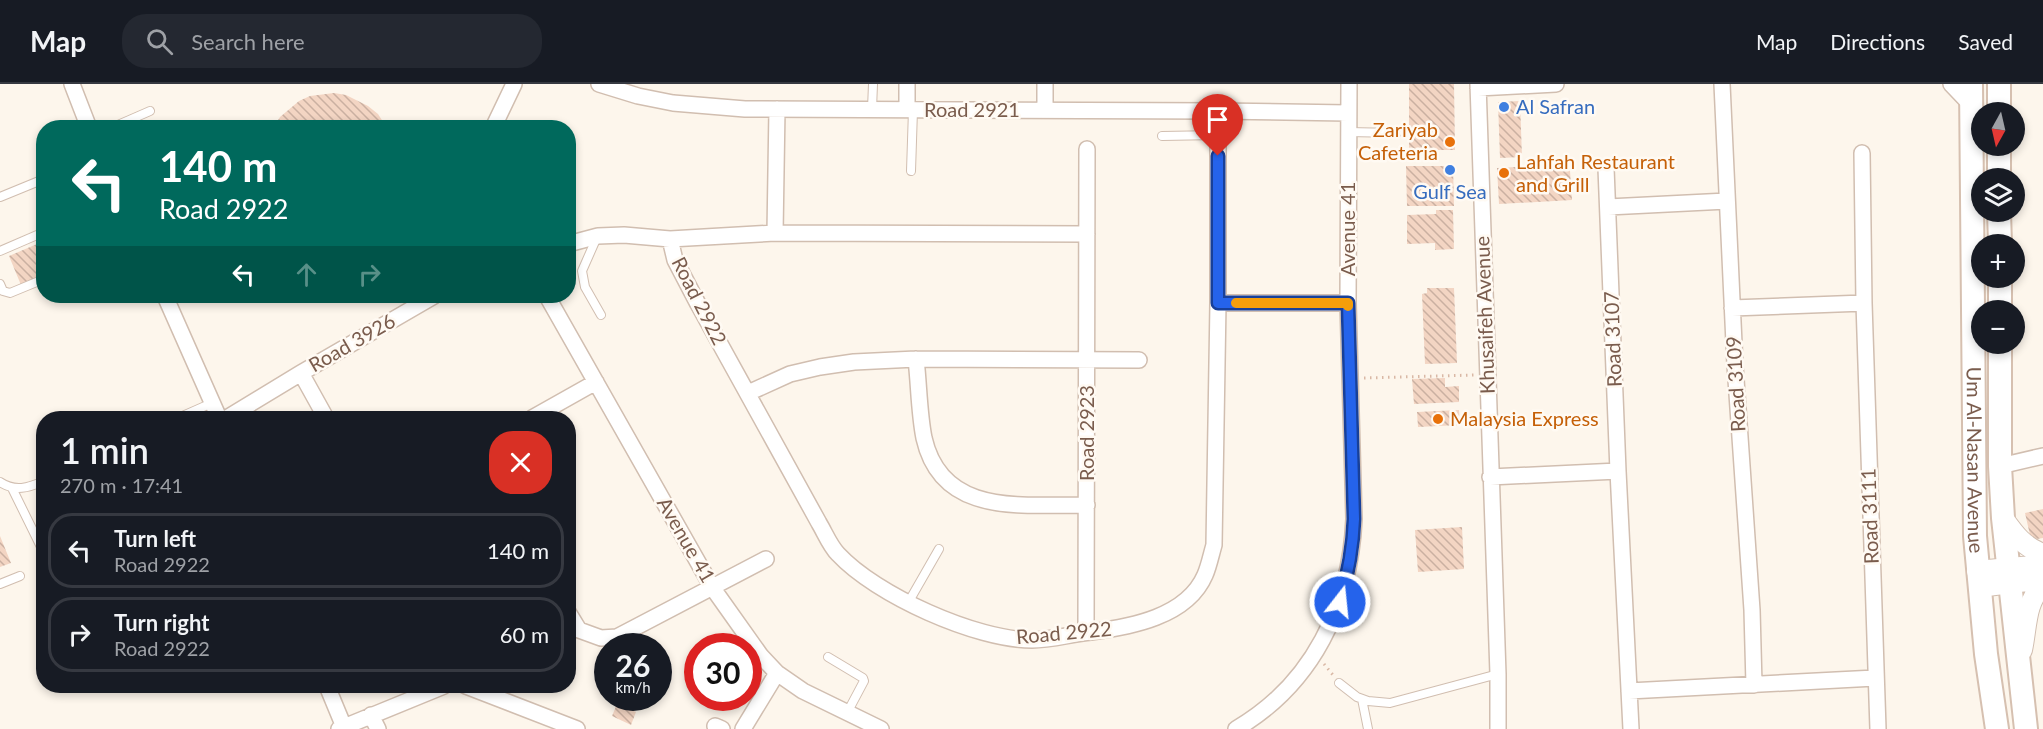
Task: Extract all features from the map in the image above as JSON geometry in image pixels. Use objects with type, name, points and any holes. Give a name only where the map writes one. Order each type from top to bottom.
[{"type":"main road","points":[[1999,84],[1999,102]]},
{"type":"main road","name":"Um Al-Nasan Avenue","points":[[1971,94],[1973,450],[1978,579],[1997,729]]},
{"type":"main road","name":"Um Al-Nasan Avenue","points":[[2000,354],[2000,466],[2003,518],[2026,729]]},
{"type":"street","points":[[72,84],[86,120]]},
{"type":"street","points":[[497,120],[514,84]]},
{"type":"street","name":"Road 2921","points":[[599,84],[638,96],[673,103],[745,109],[1348,113]]},
{"type":"street","points":[[907,84],[910,110]]},
{"type":"street","points":[[1045,110],[1046,84]]},
{"type":"street","name":"Avenue 41","points":[[1236,729],[1249,722],[1274,702],[1316,653],[1340,602],[1353,547],[1348,303],[1349,84]]},
{"type":"street","name":"Khusaifeh Avenue","points":[[1498,729],[1478,86],[1556,84]]},
{"type":"street","name":"Road 3109","points":[[1722,84],[1732,308],[1752,610],[1754,685]]},
{"type":"street","points":[[1951,84],[1971,94]]},
{"type":"street","points":[[775,233],[777,109]]},
{"type":"street","name":"Road 2922","points":[[670,239],[675,260],[837,553],[857,571],[908,603],[965,627],[1001,638],[1032,640],[1118,628],[1175,609],[1193,594],[1204,577],[1214,545],[1218,111]]},
{"type":"street","name":"Road 2923","points":[[1086,633],[1087,150]]},
{"type":"street","name":"Road 3111","points":[[1862,153],[1864,303],[1878,729]]},
{"type":"street","name":"Road 3107","points":[[1606,168],[1631,729]]},
{"type":"street","points":[[1608,207],[1727,201]]},
{"type":"street","points":[[576,242],[598,236],[624,235],[670,239],[775,233],[1087,234]]},
{"type":"street","points":[[168,303],[216,411]]},
{"type":"street","name":"Road 3926","points":[[239,411],[422,303]]},
{"type":"street","name":"Avenue 41","points":[[551,303],[712,587],[760,656],[777,673],[803,691],[881,729]]},
{"type":"street","points":[[1218,303],[1348,303]]},
{"type":"street","points":[[1732,308],[1864,303]]},
{"type":"street","points":[[916,359],[924,438],[932,462],[945,480],[969,496],[996,504],[1087,505]]},
{"type":"street","points":[[748,393],[789,374],[854,362],[916,359],[1139,360]]},
{"type":"street","name":"Road 3926","points":[[301,373],[322,411]]},
{"type":"street","points":[[544,411],[596,382]]},
{"type":"street","points":[[2000,466],[2043,456]]},
{"type":"street","points":[[1490,477],[1618,471]]},
{"type":"street","points":[[2003,518],[2019,541],[2031,550],[2043,554]]},
{"type":"street","points":[[576,629],[601,638],[617,637],[766,559]]},
{"type":"street","points":[[2009,576],[2043,565]]},
{"type":"street","points":[[1978,579],[2009,576],[2043,579]]},
{"type":"street","points":[[2019,667],[2026,632],[2026,618],[2032,600],[2043,585]]},
{"type":"street","points":[[743,729],[777,673]]},
{"type":"street","points":[[1629,691],[1875,678]]},
{"type":"street","points":[[329,693],[341,728],[374,722],[430,693]]},
{"type":"street","points":[[484,693],[577,729]]},
{"type":"lane","points":[[872,109],[873,84]]},
{"type":"lane","points":[[910,110],[911,171]]},
{"type":"lane","points":[[129,120],[150,111]]},
{"type":"lane","points":[[1348,132],[1397,133]]},
{"type":"lane","points":[[1162,136],[1218,135]]},
{"type":"lane","points":[[0,197],[36,182]]},
{"type":"lane","points":[[0,251],[36,235]]},
{"type":"lane","points":[[598,236],[582,271],[585,287],[601,315]]},
{"type":"lane","points":[[0,284],[3,291],[10,293],[36,282]]},
{"type":"lane","points":[[194,411],[212,403]]},
{"type":"lane","points":[[0,482],[12,488],[26,488],[36,484]]},
{"type":"lane","points":[[12,488],[36,536]]},
{"type":"lane","points":[[908,603],[939,549]]},
{"type":"lane","points":[[0,584],[20,576]]},
{"type":"lane","points":[[828,657],[863,678],[864,681],[847,713]]},
{"type":"lane","points":[[1339,683],[1347,691],[1362,699],[1390,703],[1498,674]]},
{"type":"lane","points":[[1362,699],[1368,729]]},
{"type":"path","points":[[1350,378],[1487,375]]},
{"type":"path","points":[[1316,653],[1339,683]]},
{"type":"building","points":[[1409,84],[1454,84],[1455,150],[1409,150]]},
{"type":"building","points":[[334,93],[346,95],[368,106],[382,120],[278,120],[299,101],[310,96]]},
{"type":"building","points":[[1520,101],[1522,157],[1500,158],[1498,102]]},
{"type":"building","points":[[1558,165],[1570,171],[1572,200],[1499,204],[1497,168]]},
{"type":"building","points":[[1406,166],[1453,166],[1454,206],[1407,206]]},
{"type":"building","points":[[1436,210],[1453,210],[1454,249],[1435,250],[1435,243],[1407,244],[1407,215],[1436,214]]},
{"type":"building","points":[[36,244],[36,278],[21,285],[9,256]]},
{"type":"building","points":[[1427,288],[1454,288],[1457,363],[1425,364],[1422,294],[1427,293]]},
{"type":"building","points":[[1445,378],[1445,387],[1459,386],[1459,402],[1414,404],[1412,379]]},
{"type":"building","name":"Malaysia Express","points":[[1459,410],[1460,425],[1418,427],[1417,412]]},
{"type":"building","points":[[2043,509],[2043,538],[2037,539],[2030,535],[2025,513]]},
{"type":"building","points":[[1462,527],[1464,569],[1418,572],[1415,530]]},
{"type":"building","points":[[0,536],[11,563],[0,567]]},
{"type":"building","points":[[614,711],[636,712],[631,725],[612,716]]},
{"type":"slow traffic","points":[[1236,303],[1348,303],[1348,306]]},
{"type":"place","name":"Al Safran","points":[[1504,107]]},
{"type":"place","name":"Zariyab Cafeteria","points":[[1450,142]]},
{"type":"place","name":"Gulf Sea","points":[[1450,170]]},
{"type":"place","name":"Lahfah Restaurant and Grill","points":[[1504,173]]},
{"type":"place","name":"Malaysia Express","points":[[1438,419]]},
{"type":"route","points":[[1218,156],[1218,303],[1348,303],[1354,519],[1353,547],[1340,602]]}]
